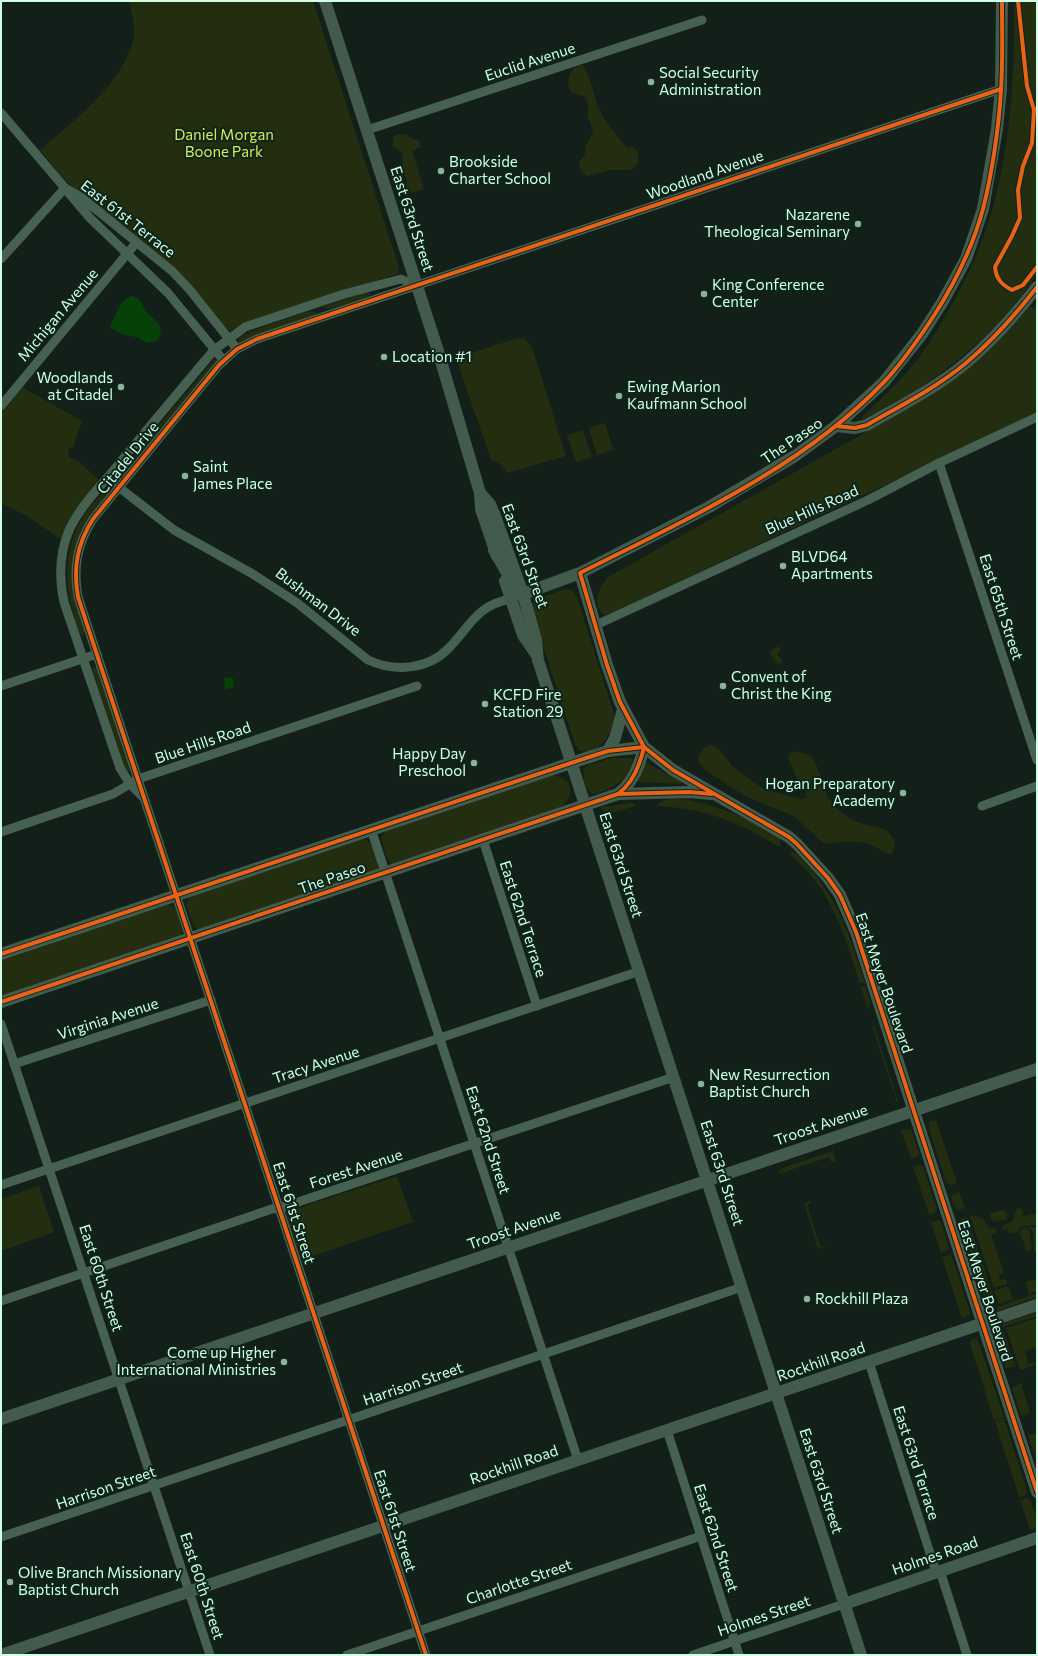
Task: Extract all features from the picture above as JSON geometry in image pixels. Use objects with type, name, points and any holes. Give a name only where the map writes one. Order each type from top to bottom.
[{"type":"main road","name":"East 63rd Street","points":[[325,1],[417,286],[480,493],[481,509],[494,550],[523,635],[536,655],[708,1180],[861,1655]]},
{"type":"main road","points":[[836,426],[884,382],[922,334],[943,301],[966,259],[983,209],[997,129],[1002,89],[1002,1]]},
{"type":"main road","name":"The Paseo","points":[[580,573],[709,507],[795,456],[836,426],[855,428],[866,426],[939,383],[966,363],[988,343],[1037,288]]},
{"type":"main road","name":"East 63rd Street","points":[[480,493],[490,504],[496,516],[523,594],[536,640],[536,655]]},
{"type":"main road","points":[[494,550],[518,594],[523,594],[580,573]]},
{"type":"main road","name":"East Meyer Boulevard","points":[[580,573],[607,665],[624,709],[644,747],[674,770],[793,841],[828,878],[840,895],[856,932],[915,1110],[1037,1492]]},
{"type":"main road","points":[[511,599],[516,601],[521,607],[525,621],[536,640]]},
{"type":"main road","points":[[608,751],[615,738],[624,709]]},
{"type":"main road","points":[[1,954],[608,751],[644,747]]},
{"type":"main road","name":"The Paseo","points":[[1,1002],[618,794],[627,787],[640,762],[644,747]]},
{"type":"main road","points":[[618,794],[689,792],[715,794]]},
{"type":"main road","name":"Troost Avenue","points":[[1,1419],[1037,1069]]},
{"type":"main road","name":"Rockhill Road","points":[[1,1654],[1037,1305]]},
{"type":"main road","name":"Holmes Road","points":[[844,1604],[1037,1538]]},
{"type":"street","name":"Euclid Avenue","points":[[367,130],[702,20]]},
{"type":"street","name":"Woodland Avenue","points":[[417,286],[843,141],[1002,89]]},
{"type":"street","name":"East 61st Terrace","points":[[1,113],[64,188],[82,198],[176,275],[237,349]]},
{"type":"street","points":[[2,255],[64,188],[79,207],[168,293],[224,361]]},
{"type":"street","name":"Michigan Avenue","points":[[1,406],[136,243]]},
{"type":"street","name":"Citadel Drive","points":[[145,799],[130,784],[120,768],[64,602],[60,585],[61,559],[68,534],[75,520],[107,478],[214,350],[245,327],[358,290],[401,279],[417,286]]},
{"type":"street","name":"Citadel Drive","points":[[138,779],[78,597],[75,580],[77,555],[84,535],[93,519],[224,361],[237,349],[257,339],[417,286]]},
{"type":"street","name":"Blue Hills Road","points":[[596,625],[868,500],[939,463],[1037,417]]},
{"type":"street","name":"East 65th Street","points":[[939,463],[1037,760]]},
{"type":"street","name":"Bushman Drive","points":[[107,478],[174,530],[251,574],[296,602],[368,660],[388,668],[406,668],[431,661],[448,649],[476,615],[492,604],[511,599]]},
{"type":"street","points":[[1,686],[97,654]]},
{"type":"street","name":"Blue Hills Road","points":[[1,832],[113,794],[138,779],[417,686]]},
{"type":"street","name":"East 61st Street","points":[[138,779],[426,1655]]},
{"type":"street","points":[[982,806],[1037,786]]},
{"type":"street","name":"East 62nd Street","points":[[371,829],[578,1460]]},
{"type":"street","name":"East 62nd Terrace","points":[[483,840],[537,1006]]},
{"type":"street","name":"Tracy Avenue","points":[[1,1185],[640,971]]},
{"type":"street","name":"Virginia Avenue","points":[[14,1064],[211,1000]]},
{"type":"street","name":"East 60th Street","points":[[1,1024],[210,1655]]},
{"type":"street","name":"Forest Avenue","points":[[1,1301],[279,1207],[474,1145],[674,1077]]},
{"type":"street","name":"Harrison Street","points":[[1,1537],[349,1421],[742,1287]]},
{"type":"street","name":"East 63rd Terrace","points":[[868,1362],[967,1655]]},
{"type":"street","name":"East 62nd Street","points":[[667,1430],[739,1655]]},
{"type":"street","name":"Charlotte Street","points":[[347,1655],[701,1536]]},
{"type":"street","name":"Holmes Street","points":[[693,1655],[844,1604]]},
{"type":"green space","name":"Daniel Morgan Boone Park","points":[[129,1],[313,1],[399,267],[397,274],[244,324],[230,331],[226,329],[172,265],[146,246],[65,180],[40,150],[96,100],[108,86],[128,55],[134,38],[134,24]]},
{"type":"green space","points":[[1014,1],[1037,1],[1037,274],[1026,290],[1000,321],[956,362],[916,390],[863,420],[863,416],[894,386],[923,352],[963,284],[986,229],[998,186],[1008,134],[1014,54]]},
{"type":"green space","points":[[583,65],[600,111],[605,120],[627,148],[632,147],[638,152],[638,163],[631,170],[610,170],[588,176],[582,172],[579,167],[580,161],[585,155],[585,147],[593,133],[590,121],[587,117],[588,106],[586,99],[584,96],[572,93],[568,86],[571,72]]},
{"type":"green space","points":[[397,134],[407,135],[412,139],[419,141],[421,147],[412,150],[424,189],[412,193],[410,189],[406,187],[407,182],[404,170],[400,167],[403,163],[402,153],[393,146],[393,137]]},
{"type":"green space","points":[[367,291],[371,294],[368,297],[330,309],[322,307]]},
{"type":"green space","points":[[1030,307],[1037,308],[1037,414],[609,614],[604,615],[600,611],[597,601],[599,590],[608,577],[925,399],[963,373],[990,349]]},
{"type":"green space","points":[[309,311],[317,312],[317,314],[239,342],[239,337],[254,330]]},
{"type":"green space","points":[[518,338],[524,339],[532,347],[566,456],[507,473],[500,464],[491,460],[456,358]]},
{"type":"green space","points":[[214,359],[217,361],[216,363],[123,474],[122,470]]},
{"type":"green space","points":[[22,387],[82,421],[73,448],[68,449],[69,458],[77,460],[98,479],[98,482],[62,540],[25,515],[1,503],[1,413]]},
{"type":"green space","points":[[605,423],[613,450],[597,455],[589,428]]},
{"type":"green space","points":[[583,430],[592,457],[576,462],[567,435]]},
{"type":"green space","points":[[103,494],[106,496],[73,560],[85,632],[83,636],[78,628],[70,599],[68,566],[70,550],[74,534],[81,519]]},
{"type":"green space","points":[[566,589],[572,590],[577,597],[614,714],[611,728],[604,741],[593,750],[587,751],[579,750],[575,744],[531,609],[531,605],[536,599]]},
{"type":"green space","points":[[778,646],[781,651],[777,654],[783,661],[778,664],[769,653]]},
{"type":"green space","points":[[94,666],[97,668],[131,770],[130,771],[125,770],[92,670]]},
{"type":"green space","points":[[709,745],[715,746],[733,767],[764,789],[802,799],[807,797],[805,790],[795,775],[788,757],[791,752],[802,753],[810,756],[815,762],[824,788],[833,804],[851,819],[884,829],[888,832],[892,836],[895,843],[892,854],[886,853],[872,845],[860,842],[836,842],[824,844],[794,816],[745,796],[705,770],[699,762],[698,756],[704,748]]},
{"type":"green space","points":[[611,758],[632,758],[633,764],[631,770],[627,776],[613,787],[605,791],[592,794],[584,781],[586,766]]},
{"type":"green space","points":[[645,762],[680,781],[682,784],[639,782],[638,780]]},
{"type":"green space","points":[[548,776],[562,778],[570,787],[569,798],[557,809],[392,865],[387,859],[381,837],[386,831]]},
{"type":"green space","points":[[674,798],[703,803],[742,817],[780,839],[781,845],[779,847],[735,823],[705,813],[673,807],[656,806],[661,801]]},
{"type":"green space","points":[[632,803],[637,806],[603,815],[601,807]]},
{"type":"green space","points":[[361,839],[367,840],[372,845],[377,858],[377,869],[198,931],[194,926],[186,905],[188,899],[192,896]]},
{"type":"green space","points":[[793,852],[797,854],[810,869],[831,898],[853,946],[865,983],[860,983],[840,926],[827,899],[810,874],[790,854]]},
{"type":"green space","points":[[167,904],[175,907],[183,931],[181,936],[1,998],[1,961]]},
{"type":"green space","points":[[865,985],[871,1003],[868,1009],[861,988]]},
{"type":"green space","points":[[872,1025],[875,1028],[898,1102],[897,1103]]},
{"type":"green space","points":[[936,1120],[957,1183],[950,1185],[946,1182],[929,1129],[929,1122]]},
{"type":"green space","points":[[909,1129],[912,1131],[919,1153],[918,1156],[911,1159],[901,1130]]},
{"type":"green space","points":[[833,1151],[836,1161],[831,1162],[829,1157],[779,1174],[780,1169]]},
{"type":"green space","points":[[920,1165],[923,1166],[937,1209],[935,1213],[929,1215],[913,1167]]},
{"type":"green space","points":[[397,1176],[413,1222],[301,1260],[286,1214],[289,1211]]},
{"type":"green space","points":[[39,1186],[54,1232],[1,1251],[1,1199]]},
{"type":"green space","points":[[959,1191],[965,1208],[958,1210],[954,1206],[951,1196]]},
{"type":"green space","points":[[810,1201],[811,1203],[807,1205],[820,1246],[826,1246],[818,1249],[804,1203]]},
{"type":"green space","points":[[1019,1208],[1022,1209],[1023,1216],[1037,1213],[1037,1225],[1022,1226],[1017,1232],[1009,1234],[1008,1229],[1003,1230],[1002,1226],[1013,1221],[1016,1210]]},
{"type":"green space","points":[[1004,1210],[1007,1214],[1006,1219],[994,1222],[992,1221],[990,1217],[991,1213]]},
{"type":"green space","points":[[974,1215],[982,1218],[989,1228],[995,1228],[997,1233],[991,1234],[1004,1273],[999,1275],[1000,1280],[1006,1279],[1007,1284],[994,1288],[970,1216]]},
{"type":"green space","points":[[967,1217],[995,1301],[994,1305],[992,1307],[989,1306],[988,1309],[959,1222],[961,1218]]},
{"type":"green space","points":[[938,1220],[941,1222],[949,1248],[941,1253],[931,1222]]},
{"type":"green space","points":[[1030,1227],[1037,1227],[1037,1252],[1034,1251],[1033,1232]]},
{"type":"green space","points":[[1023,1228],[1027,1228],[1030,1232],[1032,1248],[1029,1252],[1025,1249],[1024,1242],[1019,1234]]},
{"type":"green space","points":[[949,1255],[952,1257],[970,1312],[970,1315],[962,1318],[942,1257]]},
{"type":"green space","points":[[1037,1279],[1037,1291],[1029,1294],[1025,1282]]},
{"type":"green space","points":[[1009,1287],[1013,1299],[999,1304],[994,1291]]},
{"type":"green space","points":[[1037,1293],[1037,1297],[997,1311],[997,1307]]},
{"type":"green space","points":[[1037,1312],[1037,1316],[1003,1327],[1002,1324]]},
{"type":"green space","points":[[1037,1318],[1037,1347],[1025,1351],[1028,1364],[1034,1362],[1035,1365],[1020,1370],[1006,1328]]},
{"type":"green space","points":[[999,1330],[1004,1332],[1015,1366],[1006,1369],[995,1332],[999,1332]]},
{"type":"green space","points":[[977,1338],[1004,1417],[994,1420],[970,1343],[971,1340]]},
{"type":"green space","points":[[850,1352],[851,1355],[810,1369],[809,1366]]},
{"type":"green space","points":[[1021,1383],[1030,1413],[1021,1416],[1012,1388]]},
{"type":"green space","points":[[1004,1418],[1027,1491],[1025,1495],[1019,1497],[995,1421]]},
{"type":"green space","points":[[1035,1433],[1037,1435],[1037,1454],[1034,1455],[1028,1435]]},
{"type":"green space","points":[[1027,1498],[1033,1507],[1037,1525],[1037,1528],[1030,1530],[1020,1500]]},
{"type":"shaded area","points":[[132,296],[139,299],[146,312],[159,324],[161,333],[157,341],[147,343],[136,337],[124,335],[111,328],[110,325],[121,304]]},
{"type":"shaded area","points":[[224,677],[233,678],[234,687],[225,690]]},
{"type":"cycle path","points":[[1002,1],[1002,68],[1000,104],[992,165],[983,209],[969,250],[957,276],[935,314],[911,349],[884,382],[852,413],[817,441],[741,490],[701,512],[580,573],[607,665],[620,702],[644,747],[673,770],[789,837],[828,878],[840,895],[856,932],[1037,1492]]},
{"type":"cycle path","points":[[1018,1],[1027,86],[1034,110]]},
{"type":"cycle path","points":[[426,1655],[78,597],[76,566],[83,538],[93,519],[219,365],[237,349],[257,339],[1001,89]]},
{"type":"cycle path","points":[[1037,109],[1034,110],[1032,143],[1023,166],[1018,190],[1020,218],[995,267],[1000,281],[1012,290],[1023,285],[1037,267]]},
{"type":"cycle path","points":[[836,426],[855,428],[867,425],[943,381],[985,346],[1037,287]]},
{"type":"cycle path","points":[[1,954],[608,751],[644,747]]},
{"type":"cycle path","points":[[1,1002],[618,794],[632,779],[644,747]]},
{"type":"cycle path","points":[[618,794],[689,792],[712,794]]},
{"type":"place","name":"Social Security Administration","points":[[651,82]]},
{"type":"place","name":"Brookside Charter School","points":[[441,171]]},
{"type":"place","name":"Nazarene Theological Seminary","points":[[858,224]]},
{"type":"place","name":"King Conference Center","points":[[704,294]]},
{"type":"place","name":"Location #1","points":[[384,357]]},
{"type":"place","name":"Woodlands at Citadel","points":[[121,387]]},
{"type":"place","name":"Ewing Marion Kaufmann School","points":[[619,396]]},
{"type":"place","name":"Saint James Place","points":[[185,476]]},
{"type":"place","name":"BLVD64 Apartments","points":[[783,566]]},
{"type":"place","name":"Convent of Christ the King","points":[[723,686]]},
{"type":"place","name":"KCFD Fire Station 29","points":[[485,704]]},
{"type":"place","name":"Happy Day Preschool","points":[[474,763]]},
{"type":"place","name":"Hogan Preparatory Academy","points":[[903,793]]},
{"type":"place","name":"New Resurrection Baptist Church","points":[[701,1084]]},
{"type":"place","name":"Rockhill Plaza","points":[[807,1299]]},
{"type":"place","name":"Come up Higher International Ministries","points":[[284,1362]]},
{"type":"place","name":"Olive Branch Missionary Baptist Church","points":[[10,1582]]}]
